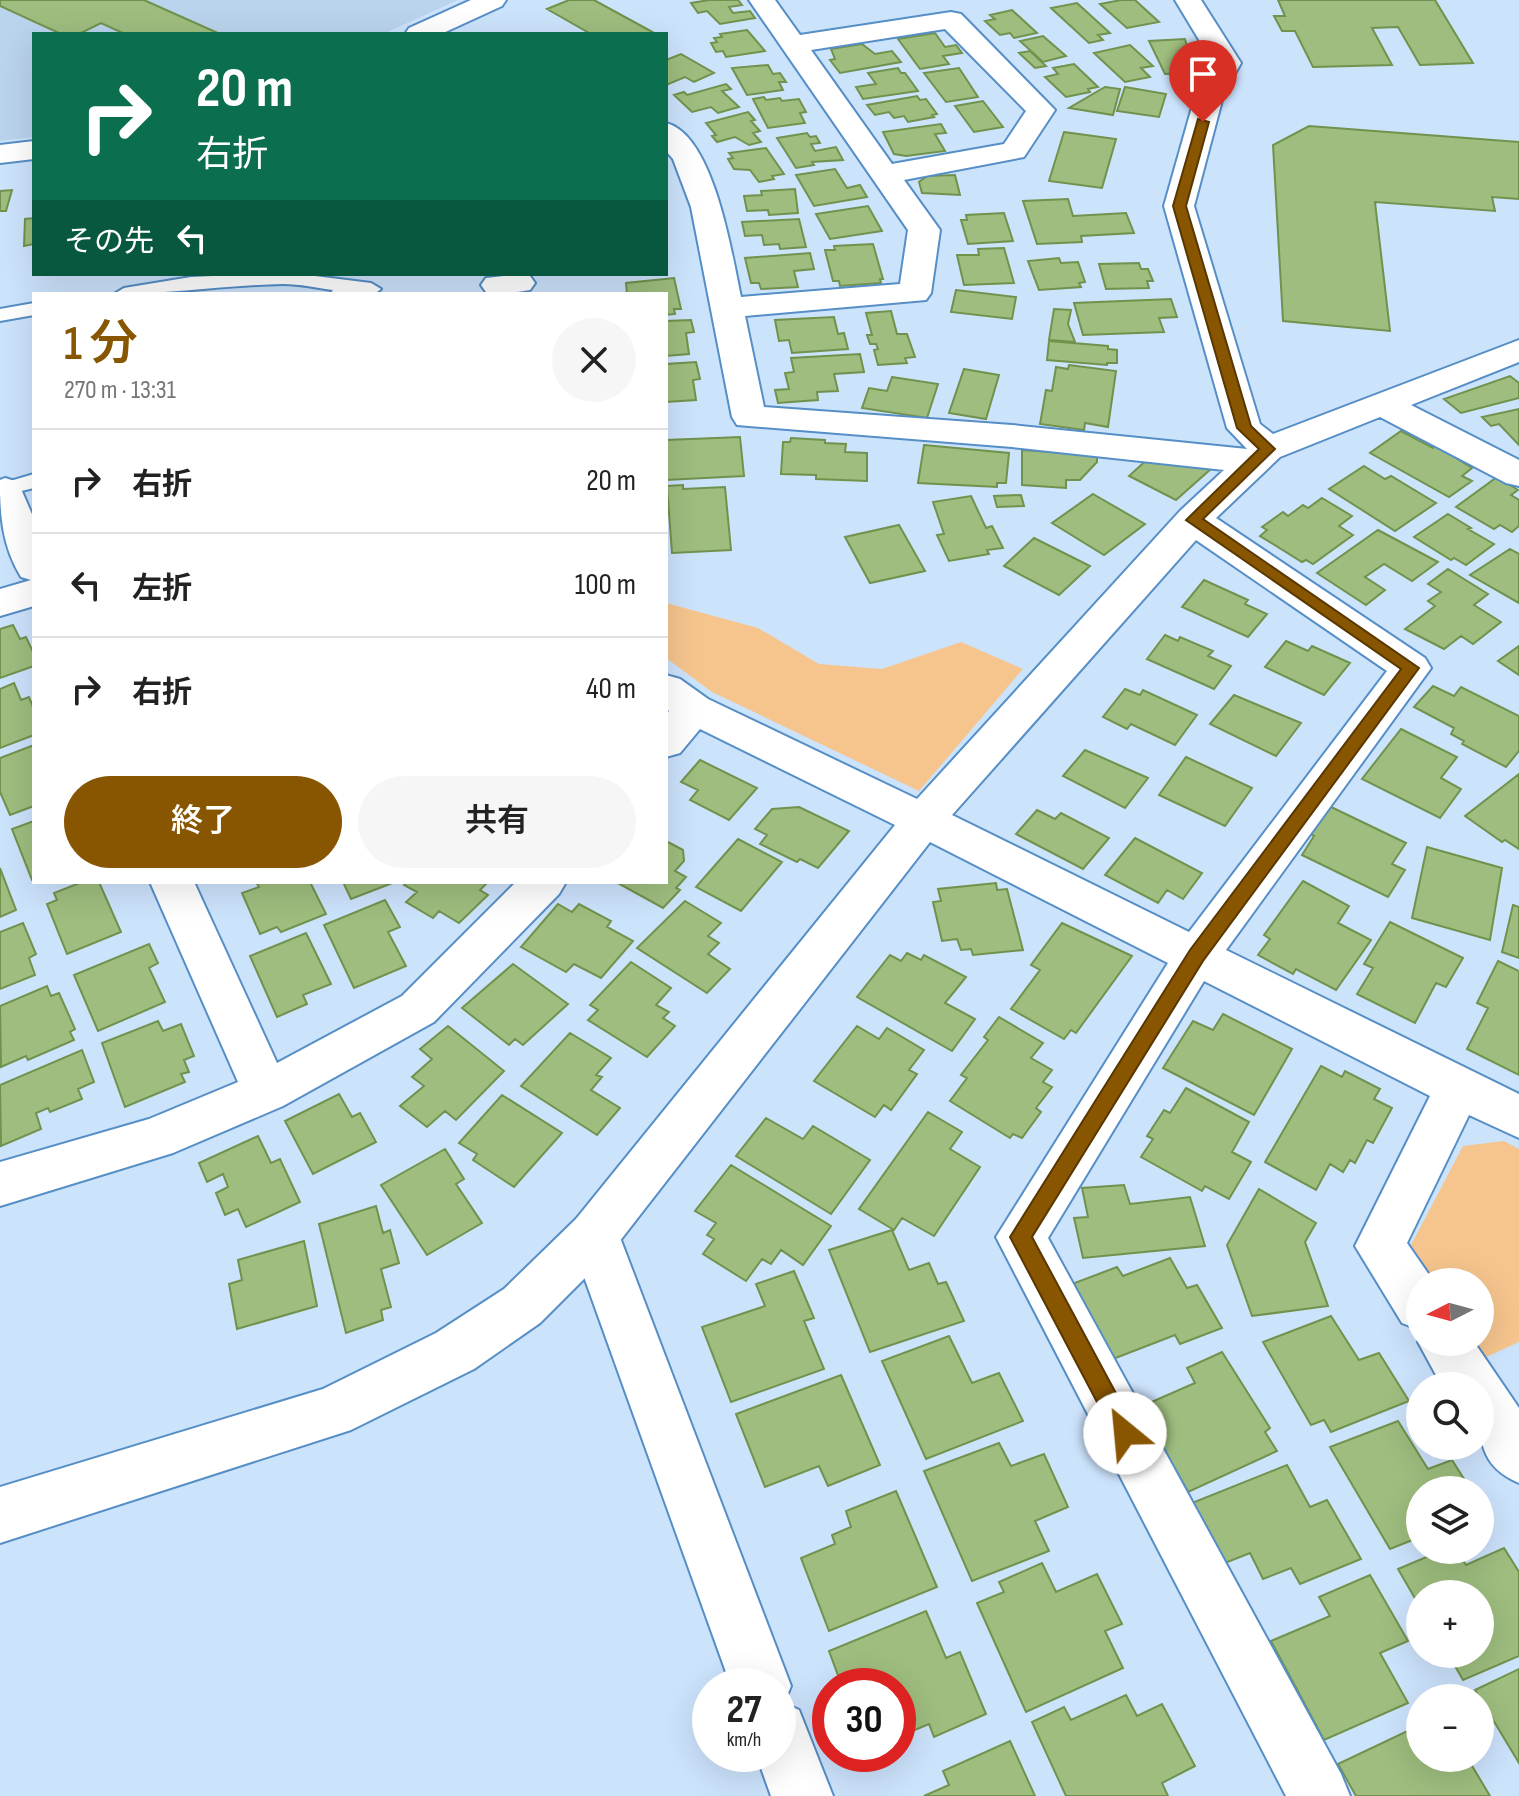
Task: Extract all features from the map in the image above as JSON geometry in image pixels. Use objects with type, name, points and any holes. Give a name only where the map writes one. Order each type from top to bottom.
[{"type":"street","points":[[423,32],[493,0]]},
{"type":"street","points":[[727,308],[915,293],[924,230],[762,0]]},
{"type":"street","points":[[1188,0],[1227,63],[1210,93],[1179,206],[1244,428],[1260,455]]},
{"type":"street","points":[[794,44],[951,20],[1041,110],[1014,151],[885,174]]},
{"type":"street","points":[[668,134],[687,157],[706,207],[749,417],[1260,455]]},
{"type":"street","points":[[0,154],[32,150]]},
{"type":"street","points":[[0,1515],[332,1412],[467,1344],[522,1306],[594,1235],[923,820],[1193,520],[1260,455],[1380,403],[1519,350]]},
{"type":"street","points":[[1380,403],[1519,475]]},
{"type":"street","points":[[20,486],[32,556]]},
{"type":"street","points":[[1193,520],[1411,668],[1196,956],[1021,1237],[1319,1796]]},
{"type":"street","points":[[0,603],[32,593]]},
{"type":"street","points":[[675,714],[923,820],[1519,1117]]},
{"type":"street","points":[[173,884],[266,1092]]},
{"type":"street","points":[[0,1184],[156,1138],[266,1092],[418,1009],[542,884]]},
{"type":"street","points":[[1406,1285],[1380,1246],[1459,1087]]},
{"type":"street","points":[[594,1235],[754,1668]]},
{"type":"street","points":[[1494,1418],[1519,1456]]},
{"type":"street","points":[[793,1772],[802,1796]]},
{"type":"lane","points":[[136,292],[191,283],[287,278],[343,290],[371,289]]},
{"type":"lane","points":[[0,315],[32,309]]},
{"type":"shaded area","points":[[0,0],[458,0],[387,32],[32,32],[32,137],[0,141]]},
{"type":"shaded area","points":[[668,604],[758,628],[819,664],[882,669],[961,642],[1023,669],[919,791],[712,692],[668,659]]},
{"type":"shaded area","points":[[1504,1141],[1519,1149],[1519,1342],[1494,1353],[1494,1268],[1426,1268],[1411,1245],[1463,1146]]},
{"type":"building","points":[[0,0],[144,0],[216,32],[121,32],[101,23],[83,32],[57,32],[0,6]]},
{"type":"building","points":[[569,0],[594,0],[652,32],[587,32],[547,9]]},
{"type":"building","points":[[738,0],[742,5],[729,7],[733,13],[750,11],[755,18],[720,24],[707,11],[698,13],[691,3]]},
{"type":"building","points":[[1135,0],[1159,22],[1127,28],[1100,4]]},
{"type":"building","points":[[1278,0],[1435,0],[1473,63],[1420,65],[1398,27],[1372,28],[1392,65],[1313,67],[1295,31],[1282,31],[1274,16],[1285,16]]},
{"type":"building","points":[[1077,3],[1110,33],[1098,35],[1103,40],[1089,43],[1051,8]]},
{"type":"building","points":[[1012,10],[1037,33],[1014,38],[1010,33],[1000,35],[985,21],[995,19],[990,15]]},
{"type":"building","points":[[747,30],[765,51],[726,57],[723,51],[716,52],[711,43],[717,42],[714,38],[722,37],[720,34]]},
{"type":"building","points":[[935,33],[945,47],[956,45],[962,53],[943,56],[949,64],[920,69],[898,39]]},
{"type":"building","points":[[1043,36],[1066,56],[1043,62],[1020,41]]},
{"type":"building","points":[[1185,39],[1190,56],[1178,57],[1187,73],[1165,74],[1149,41]]},
{"type":"building","points":[[862,44],[875,54],[892,51],[901,62],[840,73],[830,60],[835,59],[831,49]]},
{"type":"building","points":[[1130,45],[1153,66],[1141,68],[1150,77],[1125,82],[1094,53]]},
{"type":"building","points":[[1030,51],[1046,66],[1035,68],[1019,53]]},
{"type":"building","points":[[681,54],[714,73],[694,82],[685,77],[668,84],[668,59]]},
{"type":"building","points":[[1074,64],[1098,87],[1066,97],[1045,77],[1058,74],[1053,68]]},
{"type":"building","points":[[768,65],[773,74],[780,73],[786,82],[779,82],[783,90],[747,95],[732,68]]},
{"type":"building","points":[[898,68],[918,91],[863,99],[856,87],[876,84],[868,73]]},
{"type":"building","points":[[959,68],[978,97],[946,102],[924,73]]},
{"type":"building","points":[[726,84],[731,89],[722,91],[739,107],[718,113],[711,107],[692,112],[674,95],[684,92],[687,95]]},
{"type":"building","points":[[1105,87],[1120,89],[1113,115],[1069,108]]},
{"type":"building","points":[[1125,87],[1166,94],[1159,117],[1117,111]]},
{"type":"building","points":[[917,96],[920,100],[926,99],[937,114],[932,115],[934,117],[908,122],[904,116],[894,118],[889,112],[875,115],[867,105]]},
{"type":"building","points":[[764,97],[766,100],[780,98],[782,101],[799,99],[806,112],[800,113],[805,123],[768,128],[753,99]]},
{"type":"building","points":[[983,101],[1003,127],[974,132],[955,106]]},
{"type":"building","points":[[748,112],[760,131],[753,133],[761,142],[749,145],[735,137],[717,142],[712,136],[716,135],[706,123]]},
{"type":"building","points":[[941,124],[946,133],[935,134],[945,151],[906,156],[894,154],[883,132]]},
{"type":"building","points":[[1309,126],[1519,142],[1519,199],[1492,197],[1495,211],[1375,202],[1390,331],[1283,321],[1273,145]]},
{"type":"building","points":[[1064,132],[1116,139],[1102,188],[1049,181]]},
{"type":"building","points":[[807,133],[810,137],[816,136],[820,143],[811,144],[815,151],[836,147],[843,160],[812,162],[814,165],[796,168],[777,138]]},
{"type":"building","points":[[766,148],[784,174],[772,176],[774,179],[759,182],[750,170],[734,169],[728,159],[733,158],[729,153]]},
{"type":"building","points":[[835,169],[847,188],[860,185],[867,197],[814,206],[796,175]]},
{"type":"building","points":[[955,175],[960,195],[922,193],[919,182],[927,176]]},
{"type":"building","points":[[795,189],[798,213],[769,215],[768,210],[747,211],[744,196],[762,195],[761,191]]},
{"type":"building","points":[[12,190],[6,211],[0,211],[0,191]]},
{"type":"building","points":[[1068,199],[1073,216],[1126,213],[1134,233],[1081,236],[1082,242],[1037,244],[1023,201]]},
{"type":"building","points":[[868,206],[882,231],[830,239],[816,214]]},
{"type":"building","points":[[1004,213],[1013,241],[968,244],[961,220],[967,220],[966,215]]},
{"type":"building","points":[[32,218],[32,244],[24,246],[25,219]]},
{"type":"building","points":[[799,219],[806,247],[780,249],[779,244],[764,245],[762,235],[745,236],[742,222]]},
{"type":"building","points":[[873,244],[883,279],[880,279],[881,283],[840,286],[839,281],[833,281],[825,250],[835,250],[834,246]]},
{"type":"building","points":[[1004,248],[1014,283],[964,285],[957,255],[979,255],[978,249]]},
{"type":"building","points":[[810,253],[814,269],[794,271],[798,287],[761,289],[759,283],[751,283],[745,258]]},
{"type":"building","points":[[1059,258],[1061,263],[1078,262],[1085,282],[1079,283],[1081,287],[1039,290],[1028,261]]},
{"type":"building","points":[[1139,263],[1141,269],[1148,269],[1153,281],[1147,281],[1149,288],[1106,289],[1099,264]]},
{"type":"building","points":[[674,278],[681,309],[674,309],[675,314],[668,315],[668,292],[627,292],[626,283]]},
{"type":"building","points":[[956,290],[1016,297],[1012,319],[951,312]]},
{"type":"building","points":[[1171,299],[1177,317],[1159,318],[1164,332],[1083,335],[1074,303]]},
{"type":"building","points":[[1054,309],[1071,310],[1068,324],[1075,342],[1049,340]]},
{"type":"building","points":[[891,311],[897,334],[907,334],[915,357],[905,358],[907,363],[878,365],[874,350],[878,349],[876,344],[870,344],[867,335],[872,335],[866,313]]},
{"type":"building","points":[[834,317],[838,334],[844,333],[848,349],[792,353],[789,340],[779,341],[775,320]]},
{"type":"building","points":[[691,320],[694,332],[686,333],[689,354],[668,356],[668,321]]},
{"type":"building","points":[[1049,341],[1108,346],[1108,349],[1117,350],[1117,363],[1107,365],[1047,360]]},
{"type":"building","points":[[860,354],[864,372],[834,374],[838,391],[817,392],[818,400],[778,403],[775,390],[789,389],[785,373],[794,372],[791,358]]},
{"type":"building","points":[[696,362],[700,379],[693,380],[696,400],[668,402],[668,364]]},
{"type":"building","points":[[1069,365],[1116,371],[1108,427],[1085,423],[1084,430],[1040,424],[1046,390],[1052,391],[1056,367],[1068,369]]},
{"type":"building","points":[[964,369],[999,375],[986,419],[949,413]]},
{"type":"building","points":[[1510,376],[1519,383],[1519,398],[1461,413],[1444,399]]},
{"type":"building","points":[[892,377],[938,384],[927,418],[862,408],[869,388],[887,391]]},
{"type":"building","points":[[1519,409],[1519,445],[1499,424],[1491,426],[1482,417]]},
{"type":"building","points":[[1401,431],[1433,448],[1435,445],[1472,468],[1462,476],[1472,481],[1449,497],[1370,453]]},
{"type":"building","points":[[740,437],[744,476],[668,480],[668,440]]},
{"type":"building","points":[[791,438],[846,444],[845,452],[867,453],[867,481],[781,474],[783,442],[790,442]]},
{"type":"building","points":[[924,445],[1009,453],[1006,483],[997,483],[997,487],[918,483]]},
{"type":"building","points":[[1022,450],[1097,455],[1097,462],[1080,480],[1066,480],[1066,488],[1022,485]]},
{"type":"building","points":[[1152,455],[1212,468],[1176,500],[1129,476]]},
{"type":"building","points":[[1364,466],[1385,479],[1391,476],[1436,503],[1395,531],[1329,489]]},
{"type":"building","points":[[1497,477],[1518,490],[1511,495],[1519,500],[1519,526],[1512,532],[1500,525],[1494,529],[1456,507]]},
{"type":"building","points":[[683,485],[683,489],[725,487],[731,550],[672,553],[668,486]]},
{"type":"building","points":[[1093,494],[1145,524],[1104,555],[1052,523]]},
{"type":"building","points":[[1021,495],[1024,506],[997,507],[994,496]]},
{"type":"building","points":[[971,496],[986,528],[992,526],[1003,548],[987,550],[989,554],[949,561],[937,535],[944,534],[933,502]]},
{"type":"building","points":[[1322,498],[1352,516],[1339,526],[1353,535],[1313,564],[1306,560],[1302,562],[1260,536],[1267,530],[1262,527],[1283,512],[1288,516],[1303,505],[1308,508]]},
{"type":"building","points":[[1448,514],[1494,544],[1466,565],[1454,558],[1451,560],[1414,537]]},
{"type":"building","points":[[899,525],[925,571],[870,583],[845,537]]},
{"type":"building","points":[[1378,530],[1438,562],[1412,581],[1384,564],[1365,577],[1385,590],[1366,605],[1317,573]]},
{"type":"building","points":[[1034,538],[1090,566],[1059,595],[1004,566]]},
{"type":"building","points":[[1510,549],[1519,554],[1519,603],[1470,575]]},
{"type":"building","points":[[1448,569],[1488,594],[1474,605],[1501,622],[1473,644],[1461,636],[1444,649],[1405,629],[1435,606],[1428,601],[1441,592],[1428,584]]},
{"type":"building","points":[[1204,580],[1248,600],[1245,604],[1267,614],[1248,637],[1182,607]]},
{"type":"building","points":[[13,625],[20,639],[26,637],[32,650],[32,667],[0,678],[0,629]]},
{"type":"building","points":[[1165,635],[1178,641],[1180,637],[1213,651],[1208,656],[1231,666],[1214,689],[1147,659]]},
{"type":"building","points":[[1286,641],[1308,651],[1312,646],[1350,663],[1324,695],[1265,667]]},
{"type":"building","points":[[1519,646],[1519,675],[1498,661]]},
{"type":"building","points":[[14,683],[21,700],[29,697],[32,704],[32,736],[0,748],[0,689]]},
{"type":"building","points":[[1433,686],[1454,696],[1461,687],[1519,716],[1519,751],[1506,767],[1462,744],[1464,741],[1451,734],[1454,728],[1414,707]]},
{"type":"building","points":[[1125,689],[1140,695],[1143,690],[1197,715],[1175,745],[1131,724],[1127,729],[1103,717]]},
{"type":"building","points":[[1234,695],[1301,723],[1276,756],[1210,724]]},
{"type":"building","points":[[1401,729],[1457,757],[1441,778],[1461,789],[1440,818],[1362,779]]},
{"type":"building","points":[[32,746],[32,807],[10,815],[0,792],[0,758]]},
{"type":"building","points":[[1085,750],[1148,778],[1125,808],[1063,776]]},
{"type":"building","points":[[1186,757],[1252,788],[1225,826],[1159,795]]},
{"type":"building","points":[[700,760],[757,788],[729,820],[690,800],[698,790],[681,782]]},
{"type":"building","points":[[1519,774],[1519,849],[1505,840],[1502,842],[1465,816]]},
{"type":"building","points":[[1329,806],[1406,843],[1392,864],[1405,870],[1388,897],[1302,855],[1314,836],[1310,834]]},
{"type":"building","points":[[799,807],[849,831],[818,868],[800,859],[797,862],[760,844],[767,835],[755,829],[772,809]]},
{"type":"building","points":[[1037,810],[1055,819],[1061,813],[1109,838],[1083,869],[1016,834]]},
{"type":"building","points":[[32,822],[32,880],[12,829]]},
{"type":"building","points":[[1135,838],[1202,873],[1183,899],[1167,890],[1158,903],[1105,875]]},
{"type":"building","points":[[738,839],[782,862],[741,911],[696,887]]},
{"type":"building","points":[[668,842],[683,850],[684,861],[675,871],[686,877],[676,888],[680,890],[663,908],[620,884],[668,884]]},
{"type":"building","points":[[1427,847],[1502,868],[1490,940],[1412,918]]},
{"type":"building","points":[[0,868],[16,910],[0,917]]},
{"type":"building","points":[[1303,881],[1349,906],[1338,923],[1371,940],[1336,990],[1296,969],[1293,974],[1258,955],[1270,939],[1264,935]]},
{"type":"building","points":[[996,883],[997,890],[1007,889],[1023,950],[973,955],[971,949],[961,950],[957,939],[942,941],[933,902],[941,901],[938,889]]},
{"type":"building","points":[[77,884],[100,884],[121,932],[67,954],[47,904],[57,900],[54,893]]},
{"type":"building","points":[[257,884],[311,884],[326,914],[281,932],[277,927],[260,934],[242,893],[259,887]]},
{"type":"building","points":[[344,884],[390,884],[351,899]]},
{"type":"building","points":[[486,884],[480,890],[488,895],[459,923],[439,911],[433,918],[406,902],[417,892],[404,885]]},
{"type":"building","points":[[385,900],[400,927],[388,932],[406,966],[354,988],[324,925]]},
{"type":"building","points":[[685,901],[721,923],[708,936],[719,943],[708,954],[730,969],[707,993],[637,948]]},
{"type":"building","points":[[558,904],[572,912],[579,904],[611,921],[607,927],[633,941],[601,978],[574,964],[566,972],[521,947]]},
{"type":"building","points":[[1513,905],[1519,907],[1519,958],[1502,952]]},
{"type":"building","points":[[1390,922],[1463,958],[1446,987],[1436,983],[1415,1023],[1357,994],[1373,968],[1364,964]]},
{"type":"building","points":[[23,923],[36,954],[29,958],[35,975],[0,989],[0,932]]},
{"type":"building","points":[[1062,923],[1132,956],[1076,1033],[1071,1030],[1064,1039],[1011,1009],[1040,970],[1031,965]]},
{"type":"building","points":[[306,933],[331,984],[303,995],[307,1004],[277,1017],[250,956]]},
{"type":"building","points":[[149,944],[158,963],[149,968],[165,1002],[98,1031],[74,975]]},
{"type":"building","points":[[907,953],[921,960],[924,955],[966,977],[945,1003],[975,1019],[952,1051],[857,997],[890,955],[901,961]]},
{"type":"building","points":[[1498,961],[1519,971],[1519,1075],[1467,1049],[1488,1008],[1477,1003]]},
{"type":"building","points":[[631,962],[671,988],[656,1005],[669,1012],[663,1018],[675,1026],[647,1057],[588,1020],[598,1010],[590,1005]]},
{"type":"building","points":[[513,964],[568,1004],[523,1045],[515,1039],[509,1045],[462,1008]]},
{"type":"building","points":[[47,986],[51,996],[59,993],[75,1029],[70,1032],[74,1040],[28,1060],[26,1056],[1,1067],[0,1006]]},
{"type":"building","points":[[1223,1014],[1292,1049],[1254,1115],[1163,1068],[1193,1021],[1213,1030]]},
{"type":"building","points":[[999,1017],[1043,1043],[1031,1058],[1052,1070],[1043,1082],[1052,1087],[1036,1108],[1041,1112],[1022,1138],[1013,1134],[1010,1138],[950,1101],[967,1078],[961,1075],[988,1040],[984,1037]]},
{"type":"building","points":[[158,1021],[163,1031],[181,1024],[194,1056],[184,1060],[189,1072],[181,1074],[185,1082],[125,1107],[102,1043]]},
{"type":"building","points":[[448,1026],[504,1071],[456,1120],[445,1111],[427,1127],[400,1106],[424,1086],[412,1077],[432,1059],[420,1049]]},
{"type":"building","points":[[857,1026],[879,1039],[887,1028],[924,1050],[909,1070],[917,1074],[891,1110],[884,1105],[875,1117],[814,1081]]},
{"type":"building","points":[[570,1033],[611,1058],[596,1075],[602,1077],[591,1090],[620,1108],[597,1135],[521,1086]]},
{"type":"building","points":[[82,1050],[94,1082],[78,1089],[82,1099],[50,1112],[48,1108],[36,1113],[41,1129],[1,1146],[0,1085]]},
{"type":"building","points":[[1321,1066],[1342,1077],[1345,1071],[1380,1089],[1374,1099],[1392,1108],[1373,1143],[1367,1140],[1355,1163],[1350,1160],[1343,1172],[1330,1164],[1316,1190],[1265,1162]]},
{"type":"building","points":[[1186,1088],[1249,1122],[1232,1152],[1251,1162],[1229,1199],[1205,1186],[1202,1191],[1141,1157],[1153,1139],[1147,1136],[1164,1110],[1170,1113]]},
{"type":"building","points":[[339,1094],[352,1117],[360,1113],[376,1142],[313,1174],[285,1121]]},
{"type":"building","points":[[502,1095],[562,1133],[514,1187],[473,1160],[477,1154],[459,1143]]},
{"type":"building","points":[[928,1112],[962,1132],[950,1149],[980,1167],[934,1236],[902,1218],[894,1230],[859,1209]]},
{"type":"building","points":[[766,1118],[803,1139],[813,1126],[870,1160],[831,1214],[736,1156]]},
{"type":"building","points":[[258,1136],[271,1163],[280,1159],[300,1202],[246,1227],[238,1209],[225,1215],[216,1193],[228,1187],[223,1174],[207,1182],[199,1163]]},
{"type":"building","points":[[445,1149],[464,1179],[456,1184],[482,1223],[427,1255],[381,1185]]},
{"type":"building","points":[[731,1165],[831,1226],[803,1265],[781,1250],[771,1264],[762,1259],[746,1281],[703,1254],[714,1239],[707,1235],[716,1223],[695,1211]]},
{"type":"building","points":[[1124,1185],[1130,1204],[1190,1197],[1205,1246],[1083,1258],[1074,1218],[1088,1217],[1082,1188]]},
{"type":"building","points":[[1259,1189],[1316,1223],[1305,1242],[1328,1306],[1252,1316],[1227,1245]]},
{"type":"building","points":[[376,1206],[383,1233],[390,1230],[399,1263],[381,1269],[391,1307],[381,1310],[383,1320],[346,1333],[319,1224]]},
{"type":"building","points":[[892,1230],[909,1270],[929,1263],[938,1284],[946,1282],[964,1321],[870,1352],[829,1250]]},
{"type":"building","points":[[304,1241],[317,1306],[237,1329],[229,1284],[242,1280],[238,1260]]},
{"type":"building","points":[[1170,1258],[1187,1288],[1197,1285],[1222,1328],[1180,1344],[1175,1335],[1113,1359],[1072,1284],[1117,1267],[1123,1276]]},
{"type":"building","points":[[794,1271],[814,1318],[804,1321],[824,1369],[731,1402],[702,1327],[765,1306],[756,1284]]},
{"type":"building","points":[[1331,1316],[1359,1360],[1379,1353],[1406,1396],[1406,1402],[1331,1432],[1324,1420],[1311,1425],[1263,1342]]},
{"type":"building","points":[[949,1336],[972,1383],[999,1373],[1023,1421],[926,1459],[882,1361]]},
{"type":"building","points":[[1222,1352],[1270,1428],[1265,1432],[1277,1451],[1188,1492],[1140,1407],[1195,1383],[1187,1368]]},
{"type":"building","points":[[841,1375],[880,1465],[828,1486],[819,1466],[765,1487],[736,1414]]},
{"type":"building","points":[[1398,1421],[1406,1434],[1406,1460],[1422,1460],[1428,1469],[1452,1460],[1462,1476],[1406,1476],[1406,1543],[1390,1549],[1330,1447]]},
{"type":"building","points":[[999,1443],[1011,1466],[1044,1454],[1068,1507],[1035,1521],[1049,1551],[972,1581],[924,1471]]},
{"type":"building","points":[[1287,1465],[1310,1507],[1327,1500],[1361,1559],[1300,1584],[1291,1568],[1263,1579],[1250,1553],[1225,1563],[1192,1503]]},
{"type":"building","points":[[896,1491],[937,1587],[829,1631],[801,1558],[835,1544],[832,1535],[851,1527],[846,1511]]},
{"type":"building","points":[[1504,1548],[1519,1572],[1519,1656],[1494,1667],[1494,1580],[1406,1580],[1406,1583],[1398,1569],[1410,1564],[1494,1564],[1494,1552]]},
{"type":"building","points":[[1042,1563],[1056,1592],[1097,1574],[1122,1624],[1105,1631],[1123,1668],[1026,1712],[977,1603],[1004,1592],[999,1582]]},
{"type":"building","points":[[1370,1575],[1406,1638],[1406,1642],[1380,1653],[1406,1704],[1324,1740],[1271,1641],[1330,1616],[1319,1597]]},
{"type":"building","points":[[926,1611],[946,1658],[960,1652],[986,1714],[934,1737],[929,1724],[916,1729],[916,1668],[835,1668],[829,1651]]},
{"type":"building","points":[[1456,1668],[1491,1668],[1463,1680]]},
{"type":"building","points":[[1519,1669],[1519,1763],[1494,1722],[1494,1684],[1488,1684]]},
{"type":"building","points":[[1126,1695],[1137,1716],[1162,1704],[1195,1766],[1162,1783],[1168,1796],[1066,1796],[1032,1722],[1064,1707],[1071,1720]]},
{"type":"building","points":[[1406,1732],[1406,1772],[1476,1772],[1490,1796],[1356,1796],[1338,1764]]},
{"type":"building","points":[[1010,1741],[1035,1796],[924,1796],[949,1785],[943,1771]]},
{"type":"route","points":[[1125,1433],[1021,1237],[1196,956],[1411,668],[1193,520],[1268,449],[1244,428],[1179,206],[1203,122]]}]
